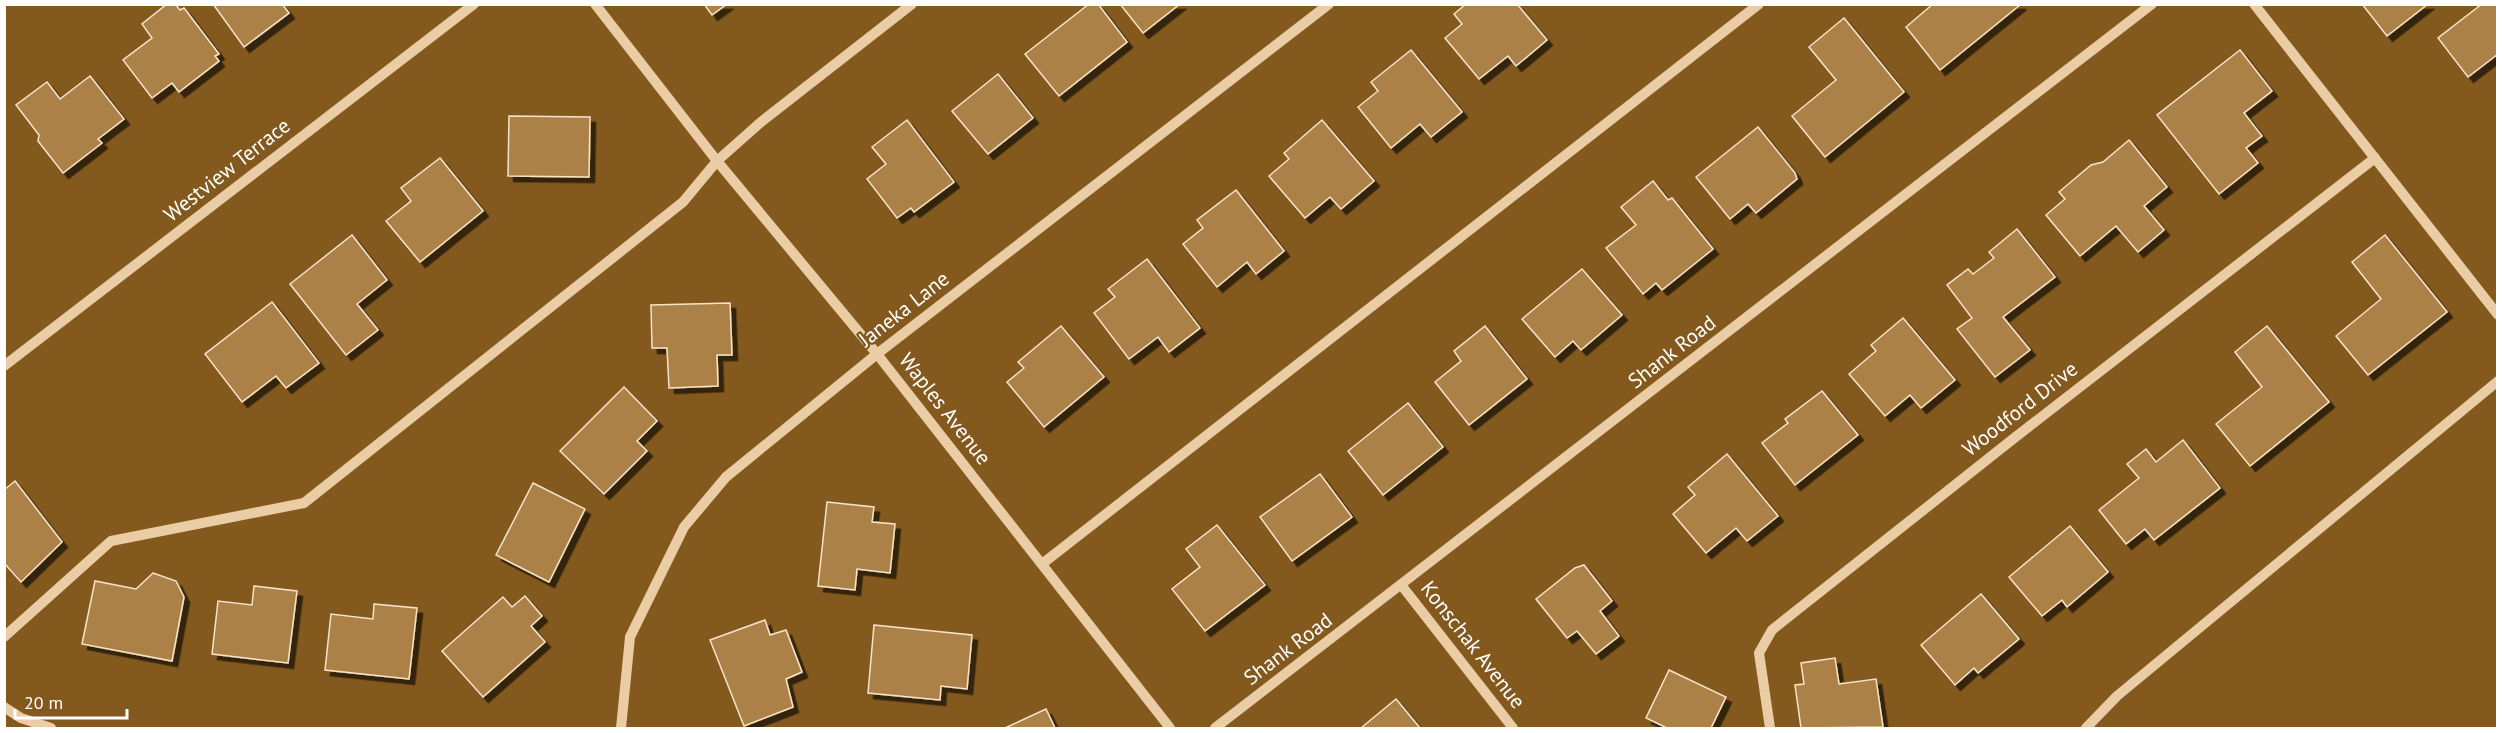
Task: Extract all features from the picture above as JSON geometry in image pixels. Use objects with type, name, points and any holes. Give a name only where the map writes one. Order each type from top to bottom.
[{"type":"street","name":"Westview Terrace","points":[[4,366],[474,4]]},
{"type":"street","name":"Waples Avenue","points":[[595,4],[717,161],[878,354],[1170,729]]},
{"type":"street","points":[[4,637],[111,541],[304,503],[683,202],[717,161],[761,122],[912,4]]},
{"type":"street","name":"Janeka Lane","points":[[621,729],[630,637],[684,527],[726,477],[878,354],[1329,4]]},
{"type":"street","points":[[1042,564],[1759,4]]},
{"type":"street","name":"Shank Road","points":[[1215,729],[2152,4]]},
{"type":"street","points":[[2254,4],[2498,315]]},
{"type":"street","name":"Woodford Drive","points":[[1770,729],[1759,653],[1772,630],[2013,439],[2375,158]]},
{"type":"street","points":[[2086,729],[2117,696],[2498,381]]},
{"type":"street","name":"Konschak Avenue","points":[[1402,586],[1513,729]]},
{"type":"street","points":[[4,707],[21,718],[51,729]]},
{"type":"building","points":[[167,4],[175,4],[180,10],[184,8],[219,54],[215,56],[219,61],[179,92],[172,83],[152,98],[123,60],[152,38],[142,24]]},
{"type":"building","points":[[213,4],[282,4],[289,13],[244,47]]},
{"type":"building","points":[[704,4],[727,4],[712,15]]},
{"type":"building","points":[[1089,4],[1098,4],[1127,42],[1059,96],[1025,54]]},
{"type":"building","points":[[1120,4],[1180,4],[1143,33]]},
{"type":"building","points":[[1466,4],[1517,4],[1547,40],[1516,66],[1508,56],[1479,79],[1445,38],[1462,24],[1454,14]]},
{"type":"building","points":[[1933,4],[2020,5],[1940,70],[1906,27]]},
{"type":"building","points":[[2362,4],[2428,4],[2387,36]]},
{"type":"building","points":[[2482,4],[2498,4],[2498,54],[2468,77],[2438,38]]},
{"type":"building","points":[[1844,18],[1904,92],[1825,157],[1792,116],[1836,80],[1809,47]]},
{"type":"building","points":[[1411,50],[1462,112],[1431,137],[1420,124],[1391,148],[1358,107],[1378,91],[1371,82]]},
{"type":"building","points":[[2240,50],[2272,91],[2244,113],[2262,136],[2246,148],[2258,163],[2219,194],[2157,115]]},
{"type":"building","points":[[998,74],[1033,118],[988,154],[952,111]]},
{"type":"building","points":[[90,76],[124,119],[98,139],[102,143],[63,173],[38,141],[39,135],[16,105],[47,82],[60,99]]},
{"type":"building","points":[[509,116],[590,117],[589,177],[508,176]]},
{"type":"building","points":[[907,120],[954,182],[914,212],[911,208],[897,218],[867,179],[886,164],[872,147]]},
{"type":"building","points":[[1322,120],[1374,181],[1341,209],[1330,197],[1305,218],[1269,176],[1289,159],[1284,153]]},
{"type":"building","points":[[1758,127],[1795,173],[1797,179],[1756,213],[1748,204],[1730,219],[1696,177]]},
{"type":"building","points":[[2129,140],[2167,187],[2144,206],[2164,230],[2138,252],[2116,226],[2080,256],[2046,215],[2065,199],[2059,192],[2091,165],[2103,162]]},
{"type":"building","points":[[440,158],[483,211],[420,262],[386,221],[411,201],[401,188]]},
{"type":"building","points":[[1653,181],[1668,200],[1672,198],[1713,249],[1662,290],[1656,283],[1643,294],[1606,248],[1636,225],[1621,207]]},
{"type":"building","points":[[1236,190],[1284,251],[1256,274],[1247,262],[1217,287],[1183,244],[1203,228],[1197,220]]},
{"type":"building","points":[[2017,229],[2055,277],[2003,317],[2030,350],[1995,377],[1957,329],[1972,318],[1947,285],[1968,269],[1973,274],[1994,258],[1989,252]]},
{"type":"building","points":[[352,235],[387,280],[357,304],[378,330],[346,355],[290,284]]},
{"type":"building","points":[[2385,235],[2447,312],[2368,375],[2336,336],[2381,299],[2352,262]]},
{"type":"building","points":[[1147,259],[1200,328],[1169,352],[1158,337],[1129,359],[1094,313],[1115,297],[1108,289]]},
{"type":"building","points":[[1582,269],[1622,315],[1581,350],[1573,341],[1555,357],[1522,319]]},
{"type":"building","points":[[272,302],[319,363],[286,388],[276,376],[242,402],[205,354]]},
{"type":"building","points":[[730,303],[732,355],[717,355],[718,386],[669,388],[667,348],[652,348],[651,305]]},
{"type":"building","points":[[1903,318],[1955,380],[1921,408],[1910,395],[1885,416],[1849,374],[1876,351],[1871,345]]},
{"type":"building","points":[[1061,326],[1104,377],[1044,427],[1007,382],[1024,368],[1018,362]]},
{"type":"building","points":[[1485,326],[1527,379],[1469,425],[1435,382],[1461,361],[1454,351]]},
{"type":"building","points":[[2267,326],[2329,402],[2250,466],[2216,424],[2262,387],[2235,352]]},
{"type":"building","points":[[624,387],[657,421],[637,441],[647,451],[604,494],[560,451]]},
{"type":"building","points":[[1822,391],[1858,435],[1795,485],[1762,443],[1788,423],[1785,419]]},
{"type":"building","points":[[1408,403],[1443,447],[1383,495],[1348,451]]},
{"type":"building","points":[[2183,440],[2220,488],[2154,540],[2145,529],[2126,544],[2099,510],[2139,478],[2127,464],[2146,449],[2156,462]]},
{"type":"building","points":[[1727,454],[1778,516],[1747,541],[1736,528],[1706,553],[1673,514],[1695,495],[1688,487]]},
{"type":"building","points":[[1320,474],[1352,517],[1292,561],[1260,517]]},
{"type":"building","points":[[15,481],[62,542],[21,582],[4,563],[4,490]]},
{"type":"building","points":[[533,483],[585,509],[549,582],[496,555]]},
{"type":"building","points":[[827,502],[874,507],[872,522],[895,524],[890,573],[857,569],[855,590],[818,586]]},
{"type":"building","points":[[1217,525],[1265,585],[1205,631],[1172,589],[1200,567],[1186,549]]},
{"type":"building","points":[[2070,526],[2108,572],[2067,607],[2062,600],[2042,616],[2009,577]]},
{"type":"building","points":[[1584,565],[1612,601],[1600,611],[1619,636],[1596,654],[1577,631],[1567,638],[1536,599],[1575,568]]},
{"type":"building","points":[[153,573],[176,581],[184,597],[172,661],[82,644],[95,581],[136,589]]},
{"type":"building","points":[[254,586],[297,591],[288,663],[212,654],[218,601],[252,605]]},
{"type":"building","points":[[1981,594],[2019,639],[1978,673],[1974,668],[1955,685],[1921,645]]},
{"type":"building","points":[[525,596],[542,616],[531,626],[545,642],[483,697],[442,651],[503,597],[512,607]]},
{"type":"building","points":[[374,604],[417,608],[409,679],[325,670],[331,614],[373,619]]},
{"type":"building","points":[[765,620],[770,635],[786,630],[802,672],[786,679],[793,707],[744,726],[710,640]]},
{"type":"building","points":[[874,625],[972,635],[967,689],[941,686],[940,700],[868,693]]},
{"type":"building","points":[[1835,658],[1839,684],[1876,679],[1883,727],[1801,728],[1795,685],[1804,684],[1801,663]]},
{"type":"building","points":[[1669,670],[1726,697],[1711,728],[1667,728],[1646,718]]},
{"type":"building","points":[[1396,699],[1420,728],[1361,728]]},
{"type":"building","points":[[1046,709],[1055,728],[1005,728]]}]
